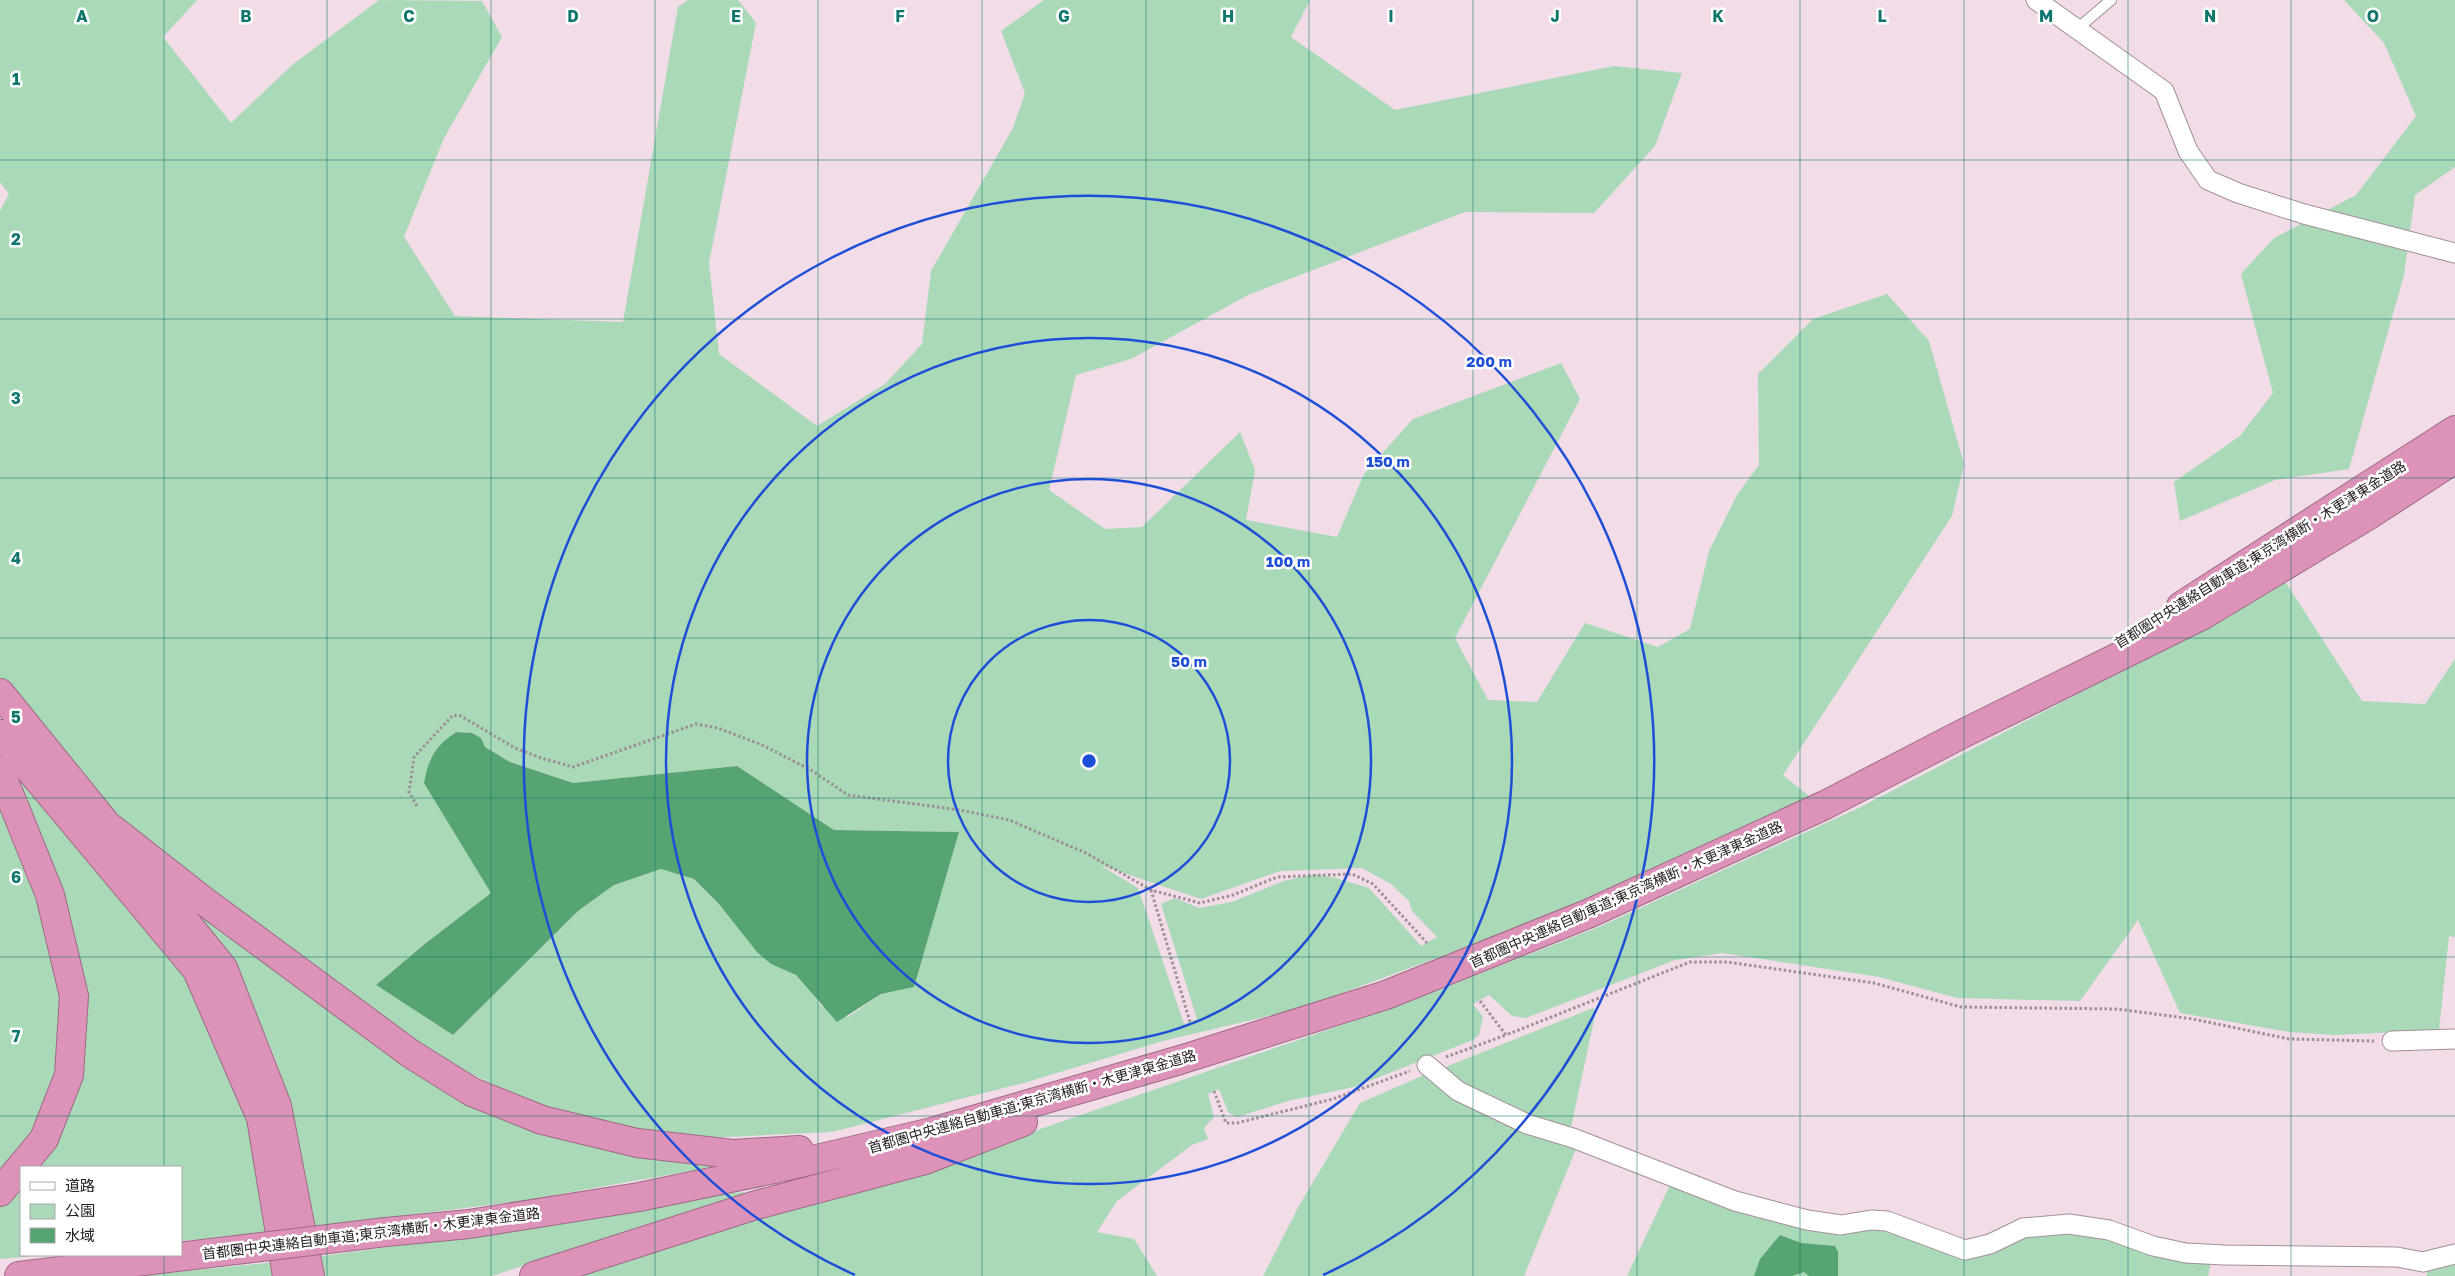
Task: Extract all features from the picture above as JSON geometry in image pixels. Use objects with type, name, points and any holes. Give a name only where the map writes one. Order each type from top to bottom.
[{"type":"highway","name":"首都圏中央連絡自動車道;東京湾横断・木更津東金道路","points":[[1960,736],[2194,598],[2455,430]]},
{"type":"highway","name":"首都圏中央連絡自動車道;東京湾横断・木更津東金道路","points":[[18,1276],[386,1232],[469,1224],[639,1196],[774,1169],[932,1132],[1180,1060],[1386,995],[1590,913],[1816,810],[2203,615],[2369,515],[2455,459]]},
{"type":"highway","points":[[0,693],[223,968],[277,1106],[310,1276]]},
{"type":"highway","points":[[0,734],[198,970],[261,1118],[287,1276]]},
{"type":"highway","points":[[0,771],[50,895],[74,996],[68,1075],[44,1139],[22,1166]]},
{"type":"highway","points":[[111,828],[204,901],[411,1054],[472,1092],[542,1120],[637,1143],[733,1154],[822,1148],[932,1132]]},
{"type":"highway","points":[[534,1276],[756,1205],[925,1160],[1180,1060]]},
{"type":"highway","points":[[0,1192],[20,1168]]},
{"type":"street","points":[[2036,0],[2164,91],[2188,151],[2208,180],[2238,193],[2304,214],[2455,253]]},
{"type":"street","points":[[2392,1041],[2455,1039]]},
{"type":"street","points":[[1427,1065],[1458,1091],[1527,1124],[1572,1138],[1735,1201],[1808,1220],[1841,1225],[1871,1220],[1887,1221],[1965,1250],[1990,1244],[2023,1228],[2069,1224],[2109,1230],[2153,1246],[2224,1256],[2397,1257],[2420,1269],[2455,1254]]},
{"type":"lane","points":[[2077,29],[2111,0]]},
{"type":"path","points":[[416,806],[409,792],[414,757],[452,715],[462,716],[515,748],[573,767],[696,724],[718,728],[762,745],[811,770],[848,795],[960,810],[1009,820],[1086,853],[1151,890],[1200,903],[1233,895],[1277,877],[1352,874],[1372,884],[1427,942]]},
{"type":"path","points":[[1151,890],[1190,1022]]},
{"type":"path","points":[[1214,1091],[1226,1123],[1237,1123],[1333,1099],[1506,1035],[1690,962],[1727,962],[1874,983],[1961,1007],[2117,1009],[2193,1019],[2289,1039],[2392,1041]]},
{"type":"path","points":[[1480,1001],[1506,1035]]},
{"type":"green space","points":[[0,0],[197,0],[163,37],[231,123],[292,65],[379,0],[482,1],[502,37],[444,138],[404,237],[455,316],[623,322],[678,7],[688,0],[738,0],[756,23],[709,263],[719,354],[817,426],[885,384],[922,344],[931,271],[1013,128],[1025,93],[1001,31],[1044,0],[1310,0],[1291,37],[1395,110],[1614,66],[1682,73],[1655,146],[1594,213],[1465,212],[1248,295],[1131,359],[1076,375],[1049,490],[1105,529],[1142,527],[1240,432],[1255,470],[1246,520],[1337,537],[1364,474],[1413,419],[1561,363],[1580,399],[1455,638],[1488,700],[1537,702],[1585,623],[1658,647],[1690,629],[1709,551],[1737,495],[1759,465],[1758,374],[1813,319],[1887,294],[1929,341],[1964,464],[1952,516],[1783,775],[1810,797],[1580,901],[1501,934],[1302,1008],[1163,1041],[1027,1082],[832,1132],[706,1138],[624,1130],[543,1109],[445,1061],[400,1031],[131,832],[0,683],[0,211],[9,194],[0,182]],"holes":[[[455,732],[472,733],[481,738],[485,747],[510,762],[573,783],[737,766],[834,830],[959,832],[914,987],[881,994],[848,1017],[821,1006],[807,985],[796,975],[771,964],[719,904],[694,879],[661,869],[614,885],[578,911],[453,1035],[376,985],[426,943],[491,893],[429,760],[437,749]],[[1100,865],[1201,899],[1280,871],[1362,868],[1391,884],[1409,901],[1412,911],[1437,937],[1421,946],[1369,888],[1315,874],[1284,881],[1232,902],[1199,908],[1175,898],[1161,904],[1197,1019],[1184,1024],[1138,888]]]},
{"type":"green space","points":[[2344,0],[2455,0],[2455,167],[2415,195],[2404,275],[2349,469],[2275,480],[2180,521],[2174,482],[2240,436],[2273,393],[2241,274],[2274,238],[2356,195],[2416,116],[2384,43]]},
{"type":"green space","points":[[2283,578],[2362,701],[2425,704],[2455,659],[2455,937],[2449,936],[2439,1030],[2335,1035],[2289,1032],[2180,1013],[2138,920],[2080,1001],[1957,998],[1879,977],[1722,953],[1675,960],[1526,1018],[1512,1016],[1489,995],[1473,1004],[1483,1017],[1479,1035],[1473,1040],[1354,1087],[1288,1101],[1237,1117],[1228,1112],[1219,1089],[1208,1094],[1214,1117],[1204,1128],[1208,1139],[1192,1145],[1117,1201],[1097,1232],[1134,1239],[1157,1276],[557,1276],[1017,1137],[1411,1001],[1601,926],[1861,807],[2183,639]]},
{"type":"green space","points":[[4,755],[179,965],[203,1004],[250,1118],[272,1232],[182,1241],[182,1166],[37,1166],[80,1065]]},
{"type":"green space","points":[[0,799],[44,916],[55,958],[62,999],[63,1040],[56,1080],[41,1119],[0,1179]]},
{"type":"green space","points":[[188,903],[433,1080],[736,1163],[520,1201],[313,1227],[293,1119],[274,1056],[256,1016]]},
{"type":"green space","points":[[1593,1008],[1596,1011],[1571,1127],[1567,1130],[1524,1118],[1461,1087],[1443,1068]]},
{"type":"green space","points":[[1424,1075],[1458,1099],[1576,1149],[1524,1276],[1263,1276],[1300,1204],[1360,1103]]},
{"type":"green space","points":[[1670,1185],[1751,1216],[1843,1232],[1870,1228],[1885,1229],[1927,1246],[1967,1257],[2013,1237],[2047,1231],[2095,1234],[2211,1262],[2208,1276],[1627,1276]]},
{"type":"green space","points":[[20,1187],[20,1256],[34,1256],[0,1259],[0,1206]]},
{"type":"green space","points":[[744,1192],[748,1194],[747,1198],[647,1224],[492,1276],[319,1276],[315,1257],[573,1222],[669,1206],[715,1195]]},
{"type":"green space","points":[[2455,1261],[2455,1276],[2426,1276],[2429,1267]]},
{"type":"green space","points":[[276,1262],[279,1276],[139,1276]]},
{"type":"water","points":[[456,732],[472,733],[481,738],[485,747],[510,762],[573,783],[737,766],[834,830],[959,832],[914,987],[881,994],[837,1022],[796,975],[771,964],[757,952],[719,904],[694,879],[661,869],[614,885],[578,911],[453,1035],[376,985],[426,943],[491,893],[424,783],[434,754],[442,743]]},
{"type":"water","points":[[1780,1235],[1801,1243],[1835,1246],[1838,1252],[1838,1276],[1809,1276],[1804,1272],[1792,1276],[1754,1276],[1760,1259]]}]
